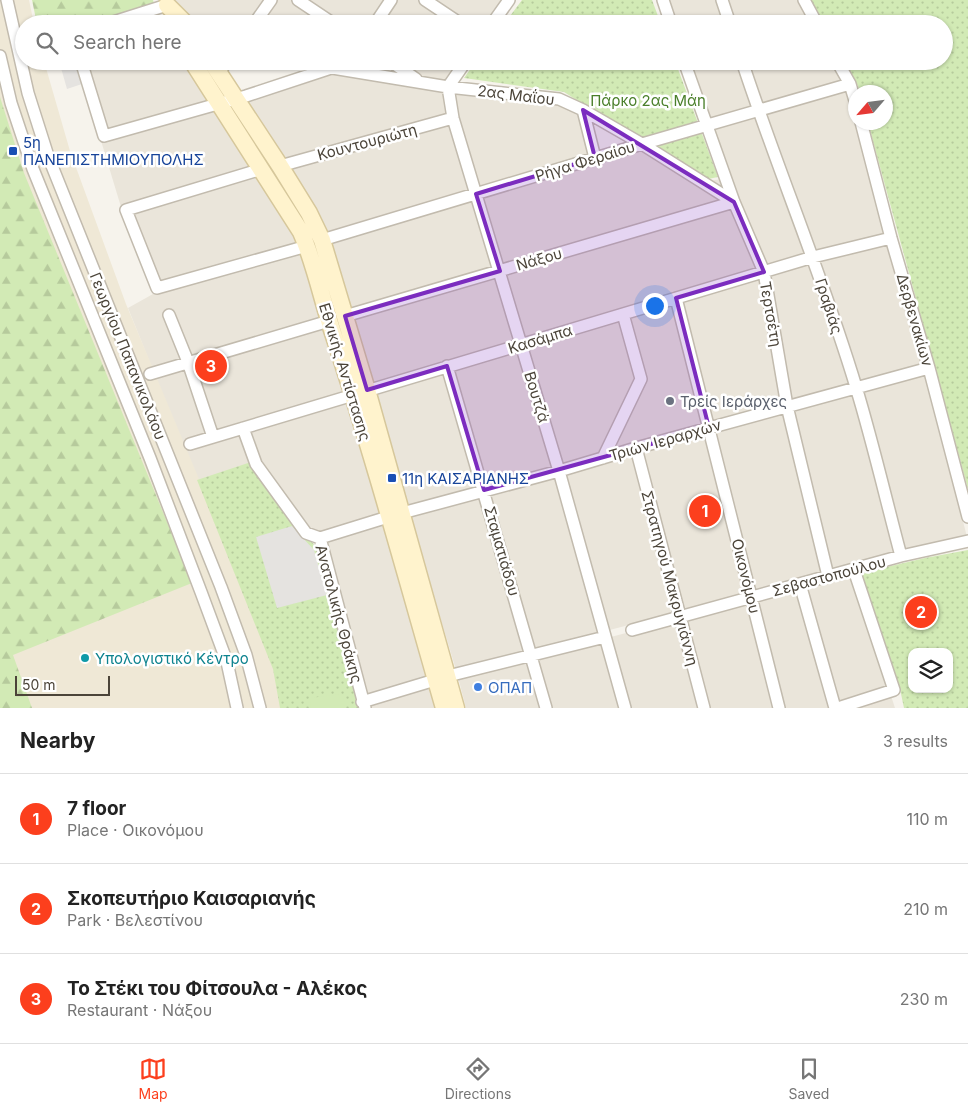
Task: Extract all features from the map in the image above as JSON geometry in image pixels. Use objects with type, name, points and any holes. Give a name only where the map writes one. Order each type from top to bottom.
[{"type":"main road","points":[[166,3],[177,15]]},
{"type":"main road","name":"Εθνικής Αντίστασης","points":[[200,70],[228,101],[280,166],[309,213],[329,321],[360,392]]},
{"type":"main road","name":"Εθνικής Αντίστασης","points":[[220,70],[228,101],[262,169],[301,232],[314,243],[345,316],[360,392],[442,678],[456,708]]},
{"type":"main road","name":"Εθνικής Αντίστασης","points":[[442,678],[444,708]]},
{"type":"street","name":"Γεωργίου Παπανικολάου","points":[[7,0],[15,35]]},
{"type":"street","points":[[260,15],[271,0]]},
{"type":"street","points":[[298,0],[320,15]]},
{"type":"street","points":[[382,15],[391,0]]},
{"type":"street","points":[[425,0],[448,15]]},
{"type":"street","points":[[498,15],[509,0]]},
{"type":"street","points":[[663,0],[668,15]]},
{"type":"street","points":[[722,0],[727,15]]},
{"type":"street","points":[[804,0],[812,15]]},
{"type":"street","points":[[132,15],[166,3]]},
{"type":"street","name":"Γεωργίου Παπανικολάου","points":[[0,56],[11,103],[32,169],[150,458],[202,592],[227,662],[237,708]]},
{"type":"street","name":"Γεωργίου Παπανικολάου","points":[[23,70],[48,156],[227,603],[246,655],[260,708]]},
{"type":"street","name":"2ας Μαΐου","points":[[84,70],[104,136],[329,70]]},
{"type":"street","name":"2ας Μαΐου","points":[[363,70],[448,87],[559,99],[583,110],[642,144],[734,202]]},
{"type":"street","points":[[403,70],[419,81]]},
{"type":"street","points":[[448,87],[460,70]]},
{"type":"street","name":"Τερτσέτη","points":[[687,70],[734,202],[764,272],[787,406],[828,576]]},
{"type":"street","name":"Γραβιάς","points":[[745,70],[758,111],[813,257],[856,388],[901,556]]},
{"type":"street","points":[[842,70],[850,84]]},
{"type":"street","name":"Ρήγα Φεραίου","points":[[262,169],[126,210],[157,288],[850,84]]},
{"type":"street","name":"Βουτζά","points":[[448,87],[454,118],[559,471],[625,708]]},
{"type":"street","points":[[583,110],[595,158]]},
{"type":"street","name":"Κουντουριώτη","points":[[280,166],[454,118]]},
{"type":"street","name":"Δερβενακίων","points":[[863,130],[968,517]]},
{"type":"street","name":"Νάξου","points":[[345,316],[734,202]]},
{"type":"street","name":"Κασάμπα","points":[[190,444],[813,257],[891,238]]},
{"type":"street","name":"Οικονόμου","points":[[676,298],[779,708]]},
{"type":"street","points":[[603,458],[641,379],[623,314]]},
{"type":"street","points":[[169,315],[188,362],[213,437]]},
{"type":"street","points":[[150,374],[329,321]]},
{"type":"street","name":"Σταματιάδου","points":[[448,366],[546,708]]},
{"type":"street","name":"Τριών Ιεραρχών","points":[[320,538],[484,490],[559,471],[636,448],[929,368]]},
{"type":"street","name":"Ανατολικής Θράκης","points":[[243,428],[256,464],[306,533],[320,538],[363,705]]},
{"type":"street","name":"Στρατηγού Μακρυγιάννη","points":[[636,448],[704,708]]},
{"type":"street","name":"Σεβαστοπούλου","points":[[632,630],[901,556],[968,541]]},
{"type":"street","points":[[800,584],[836,708],[894,690],[854,570]]},
{"type":"street","points":[[363,705],[442,678],[605,636]]},
{"type":"highlighted area","points":[[583,110],[734,202],[764,272],[676,298],[709,428],[484,490],[447,366],[367,390],[345,316],[500,271],[476,194],[595,158]]},
{"type":"shaded area","points":[[0,0],[29,0],[32,15],[15,15],[15,70],[47,70],[70,151],[126,304],[251,604],[277,674],[282,708],[0,708]]},
{"type":"shaded area","points":[[174,0],[506,0],[495,15],[182,14]]},
{"type":"shaded area","points":[[664,0],[797,0],[805,15],[669,15]]},
{"type":"shaded area","points":[[62,70],[78,70],[82,84],[67,89]]},
{"type":"shaded area","points":[[80,70],[195,70],[295,229],[441,708],[362,708],[197,480],[128,308],[153,294],[121,207]]},
{"type":"shaded area","points":[[362,70],[457,70],[448,84]]},
{"type":"shaded area","points":[[688,70],[835,70],[848,94],[848,130],[858,130],[923,363],[967,537],[456,670],[330,247],[312,207],[247,99],[330,71],[560,104],[580,116],[593,162],[647,147],[703,181],[726,179]]},
{"type":"shaded area","points":[[292,526],[314,550],[327,595],[277,608],[256,537]]},
{"type":"shaded area","points":[[851,574],[895,708],[466,708],[458,677]]},
{"type":"green space","points":[[32,0],[153,0],[154,3],[116,15],[35,15]]},
{"type":"green space","points":[[522,0],[652,0],[658,15],[511,15]]},
{"type":"green space","points":[[810,0],[968,0],[968,489],[870,130],[893,130],[893,85],[857,85],[850,70],[953,70],[953,15],[819,15]]},
{"type":"green space","name":"Πάρκο 2ας Μάη","points":[[470,70],[678,70],[718,177],[703,180],[564,92],[464,78]]},
{"type":"green space","points":[[0,97],[24,173],[192,583],[13,655],[32,708],[0,708]]},
{"type":"green space","points":[[251,462],[298,530],[317,547],[362,708],[280,708],[273,669],[197,480]]},
{"type":"green space","points":[[968,550],[968,708],[904,708],[900,689],[861,573]]},
{"type":"green space","points":[[343,694],[345,708],[311,708],[310,698]]},
{"type":"place","name":"5η ΠΑΝΕΠΙΣΤΗΜΙΟΥΠΟΛΗΣ","points":[[13,151]]},
{"type":"place","name":"Το Στέκι του Φίτσουλα - Αλέκος","points":[[211,366]]},
{"type":"place","name":"Τρείς Ιεράρχες","points":[[670,401]]},
{"type":"place","name":"11η ΚΑΙΣΑΡΙΑΝΗΣ","points":[[392,478]]},
{"type":"place","name":"7 floor","points":[[705,511]]},
{"type":"place","name":"Σκοπευτήριο Καισαριανής","points":[[921,612]]},
{"type":"place","name":"Υπολογιστικό Κέντρο","points":[[85,658]]},
{"type":"place","name":"ΟΠΑΠ","points":[[478,687]]}]
